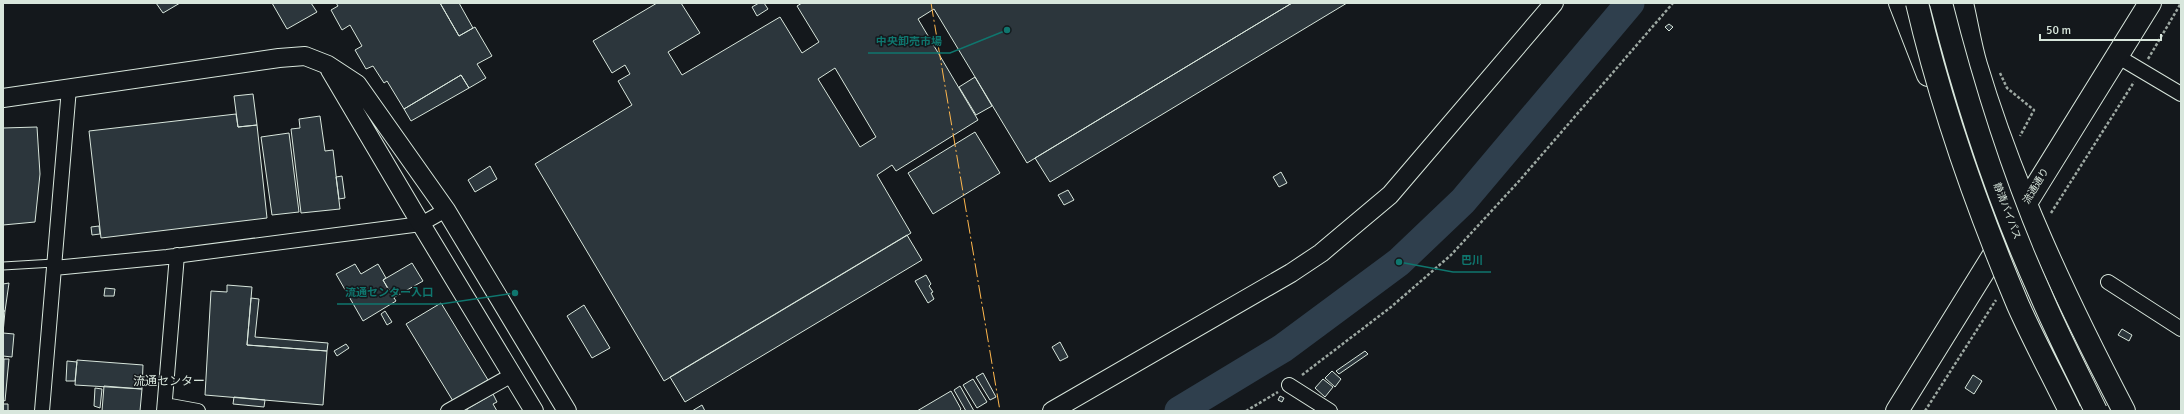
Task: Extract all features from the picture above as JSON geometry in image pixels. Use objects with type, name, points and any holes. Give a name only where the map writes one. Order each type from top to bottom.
[{"type":"main road","points":[[1900,3],[1992,257],[2065,411]]},
{"type":"main road","points":[[1917,3],[1946,106],[1992,237],[2019,306],[2070,411]]},
{"type":"main road","name":"静清バイパス","points":[[1941,3],[1977,131],[2006,211],[2040,293],[2096,411]]},
{"type":"main road","points":[[1962,3],[1976,64],[2008,159],[2038,232],[2124,411]]},
{"type":"main road","name":"流通通り","points":[[1897,411],[2150,3]]},
{"type":"street","points":[[1052,411],[1263,291],[1321,253],[1356,225],[1390,195],[1554,3]]},
{"type":"street","points":[[3,98],[279,58],[305,56],[328,65],[357,84],[446,210],[567,411]]},
{"type":"street","points":[[2117,56],[2181,94]]},
{"type":"street","points":[[328,65],[421,224],[534,411]]},
{"type":"street","points":[[42,411],[69,88]]},
{"type":"street","points":[[54,265],[177,255],[421,224],[446,210]]},
{"type":"street","points":[[177,255],[164,408],[198,411]]},
{"type":"street","points":[[2108,282],[2181,329]]},
{"type":"street","points":[[448,411],[512,375]]},
{"type":"street","points":[[1289,385],[1330,411]]},
{"type":"lane","points":[[3,266],[54,265]]},
{"type":"path","points":[[1246,411],[1289,385],[1391,307],[1451,255],[1520,180],[1672,3]]},
{"type":"path","points":[[2038,232],[2141,70],[2181,3]]},
{"type":"path","points":[[1999,71],[2007,88],[2034,110],[2008,159]]},
{"type":"path","points":[[1925,411],[2005,285]]},
{"type":"building","points":[[156,3],[180,3],[163,13]]},
{"type":"building","points":[[272,3],[311,3],[317,12],[287,29]]},
{"type":"building","points":[[336,3],[440,3],[459,36],[475,27],[492,56],[477,64],[486,78],[469,88],[461,75],[404,109],[387,81],[384,83],[373,66],[366,69],[355,50],[362,46],[350,25],[342,30],[331,10],[338,6]]},
{"type":"building","points":[[440,3],[459,3],[473,28],[459,36]]},
{"type":"building","points":[[657,3],[681,3],[700,33],[668,52],[682,75],[780,17],[802,53],[819,42],[797,6],[802,3],[1292,3],[1027,163],[934,9],[918,19],[978,120],[896,171],[892,165],[877,175],[911,233],[664,381],[535,164],[632,105],[618,81],[630,74],[625,65],[612,73],[593,41]],"holes":[[[835,68],[876,137],[860,147],[818,79]]]},
{"type":"building","points":[[759,3],[764,3],[768,9],[757,16],[752,7]]},
{"type":"building","points":[[1292,3],[1347,3],[1050,182],[1035,158]]},
{"type":"building","points":[[1669,24],[1673,27],[1669,31],[1665,27]]},
{"type":"building","points":[[461,75],[469,88],[411,121],[404,109]]},
{"type":"building","points":[[975,77],[992,106],[976,115],[959,87]]},
{"type":"building","points":[[253,94],[257,125],[238,127],[234,96]]},
{"type":"building","points":[[236,114],[238,127],[257,125],[267,218],[101,238],[89,131]]},
{"type":"building","points":[[320,116],[325,151],[333,150],[340,209],[301,213],[291,129],[300,128],[299,119]]},
{"type":"building","points":[[37,127],[40,174],[35,222],[3,225],[3,128]]},
{"type":"building","points":[[975,132],[1000,173],[933,214],[908,173]]},
{"type":"building","points":[[289,133],[299,212],[272,215],[261,137]]},
{"type":"building","points":[[490,166],[497,179],[475,192],[468,180]]},
{"type":"building","points":[[1281,172],[1287,183],[1279,187],[1273,177]]},
{"type":"building","points":[[342,176],[345,198],[339,199],[336,177]]},
{"type":"building","points":[[1068,190],[1074,200],[1064,205],[1058,195]]},
{"type":"building","points":[[99,226],[100,234],[92,235],[91,227]]},
{"type":"building","points":[[907,235],[922,260],[685,402],[670,377]]},
{"type":"building","points":[[412,263],[423,281],[393,298],[383,280]]},
{"type":"building","points":[[355,264],[361,274],[378,264],[386,278],[383,280],[396,301],[363,321],[336,274]]},
{"type":"building","points":[[926,275],[931,284],[929,286],[933,292],[931,293],[934,299],[928,303],[915,281]]},
{"type":"building","points":[[9,283],[5,311],[3,311],[3,284]]},
{"type":"building","points":[[227,285],[252,287],[247,345],[327,351],[323,405],[205,395],[211,291],[227,292]]},
{"type":"building","points":[[105,288],[115,289],[114,296],[104,296]]},
{"type":"building","points":[[251,298],[259,299],[255,337],[328,343],[327,351],[247,345]]},
{"type":"building","points":[[441,303],[488,380],[453,401],[406,324]]},
{"type":"building","points":[[584,305],[610,348],[592,358],[567,316]]},
{"type":"building","points":[[3,311],[5,311],[3,333]]},
{"type":"building","points":[[385,311],[392,322],[387,325],[381,314]]},
{"type":"building","points":[[2122,329],[2132,335],[2129,341],[2118,335]]},
{"type":"building","points":[[3,333],[14,334],[12,357],[3,356]]},
{"type":"building","points":[[1060,342],[1068,357],[1060,361],[1052,347]]},
{"type":"building","points":[[346,344],[349,348],[337,356],[334,351]]},
{"type":"building","points":[[1365,351],[1368,354],[1339,374],[1336,371]]},
{"type":"building","points":[[4,359],[9,359],[5,401],[3,400]]},
{"type":"building","points":[[77,360],[143,365],[142,389],[75,385]]},
{"type":"building","points":[[67,361],[77,362],[75,381],[66,381]]},
{"type":"building","points":[[1332,371],[1341,379],[1335,387],[1325,378]]},
{"type":"building","points":[[983,373],[996,397],[990,400],[976,377]]},
{"type":"building","points":[[1973,375],[1982,381],[1974,394],[1965,388]]},
{"type":"building","points":[[973,379],[987,402],[977,408],[963,385]]},
{"type":"building","points":[[1323,379],[1333,387],[1325,397],[1315,388]]},
{"type":"building","points":[[104,386],[142,389],[140,411],[102,411]]},
{"type":"building","points":[[960,386],[974,411],[966,411],[954,390]]},
{"type":"building","points":[[95,388],[102,389],[100,408],[94,406]]},
{"type":"building","points":[[951,391],[961,409],[959,411],[917,411]]},
{"type":"building","points":[[493,394],[497,402],[493,404],[497,411],[467,411],[467,409]]},
{"type":"building","points":[[1280,396],[1284,398],[1282,402],[1278,400]]},
{"type":"building","points":[[234,397],[265,400],[264,407],[233,404]]},
{"type":"building","points":[[3,404],[8,404],[8,411],[3,411]]},
{"type":"building","points":[[702,405],[705,411],[692,411]]},
{"type":"waterway","points":[[1179,411],[1283,348],[1399,262],[1463,201],[1630,3]]},
{"type":"power","points":[[931,3],[1000,411]]},
{"type":"place","name":"中央卸売市場","points":[[1007,30]]},
{"type":"place","name":"巴川","points":[[1399,262]]},
{"type":"place","name":"流通センター入口","points":[[515,293]]},
{"type":"district","name":"流通センター","points":[[169,381]]}]
